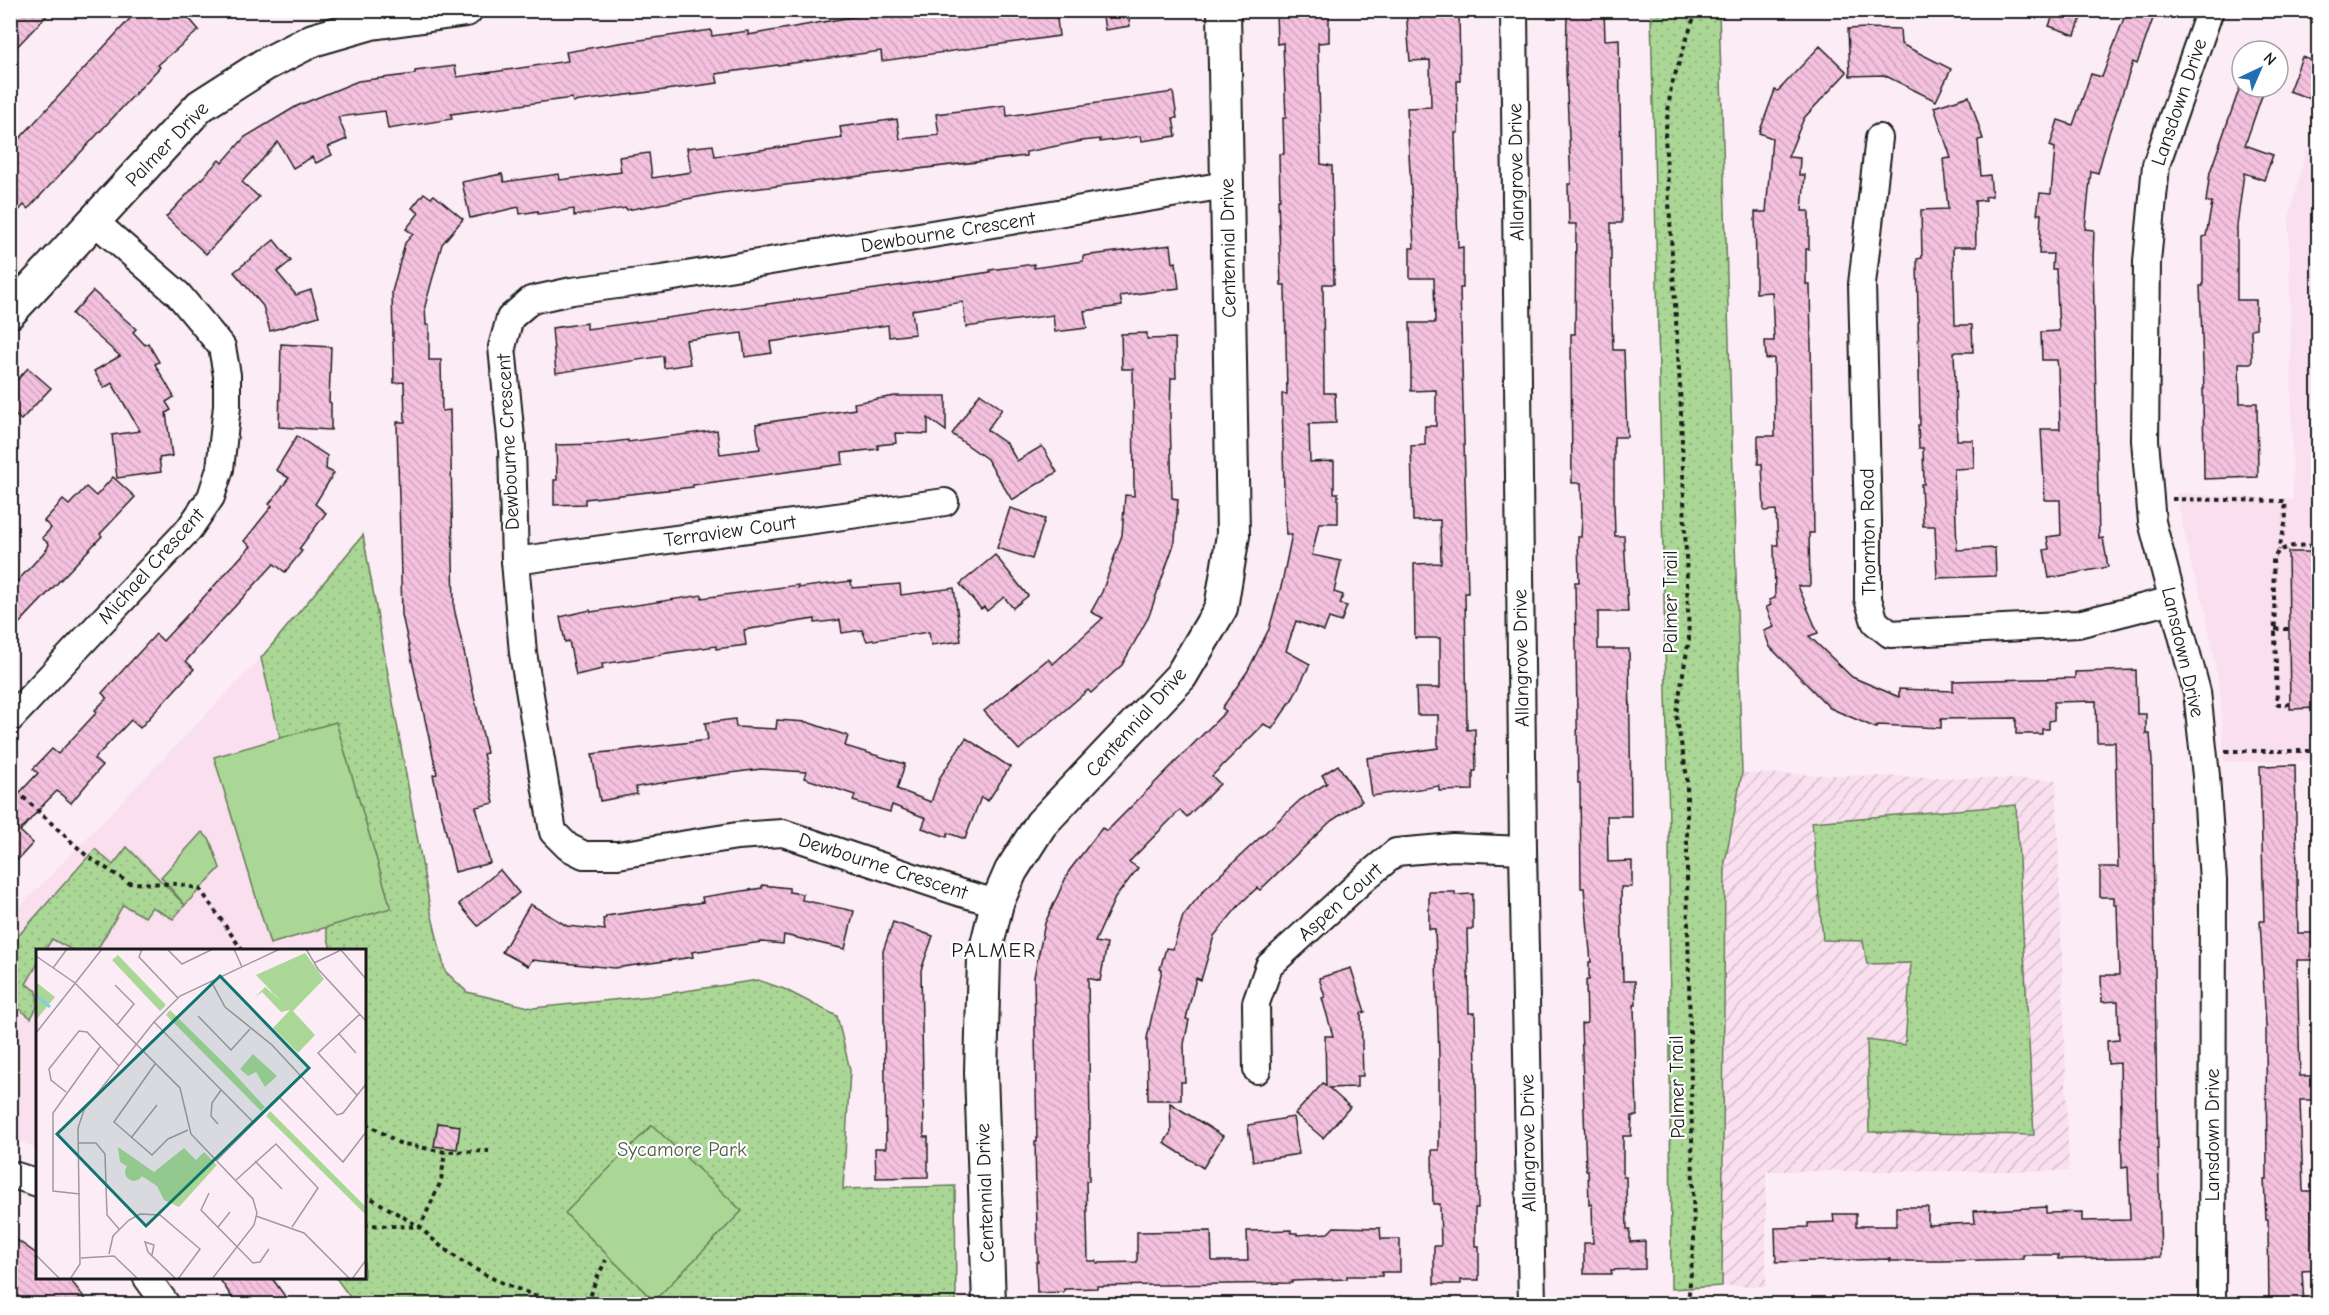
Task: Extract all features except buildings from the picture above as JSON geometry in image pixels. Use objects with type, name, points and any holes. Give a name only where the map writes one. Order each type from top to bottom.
[{"type":"street","name":"Palmer Drive","points":[[10,312],[200,106],[264,65],[313,40],[372,23],[466,10]]},
{"type":"street","name":"Centennial Drive","points":[[989,1305],[981,1072],[984,957],[998,903],[1011,871],[1041,824],[1181,676],[1221,608],[1233,535],[1224,10]]},
{"type":"street","name":"Allangrove Drive","points":[[1514,10],[1523,850],[1532,1305]]},
{"type":"street","name":"Lansdown Drive","points":[[2211,10],[2156,165],[2147,262],[2145,440],[2152,522],[2197,692],[2203,750],[2213,881],[2212,1305]]},
{"type":"street","name":"Thornton Road","points":[[1879,138],[1862,284],[1868,599],[1875,622],[1890,634],[2078,624],[2172,600]]},
{"type":"street","name":"Dewbourne Crescent","points":[[998,903],[961,893],[783,833],[737,836],[618,855],[584,855],[568,847],[553,832],[523,653],[514,561],[512,448],[502,347],[510,318],[531,300],[572,291],[662,279],[1226,185]]},
{"type":"street","name":"Michael Crescent","points":[[10,719],[189,529],[211,497],[220,469],[227,406],[227,375],[222,346],[178,294],[94,221]]},
{"type":"street","name":"Terraview Court","points":[[514,561],[945,502]]},
{"type":"street","name":"Aspen Court","points":[[1257,1070],[1256,1004],[1269,966],[1396,852],[1453,848],[1523,850]]},
{"type":"street","points":[[10,1174],[36,1182]]},
{"type":"street","points":[[148,1279],[166,1305]]},
{"type":"path","name":"Palmer Trail","points":[[1688,1305],[1694,1240],[1687,777],[1676,714],[1689,639],[1680,387],[1665,136],[1671,87],[1694,10]]},
{"type":"path","points":[[2150,496],[2181,500],[2285,501],[2286,520],[2279,550],[2272,559],[2277,704],[2290,704]]},
{"type":"path","points":[[2279,550],[2290,546],[2319,546]]},
{"type":"path","points":[[2275,628],[2289,629]]},
{"type":"path","points":[[2203,750],[2319,751]]},
{"type":"path","points":[[10,785],[87,856],[129,883],[179,884],[200,889],[241,949]]},
{"type":"path","points":[[366,1125],[399,1143],[445,1152],[489,1151]]},
{"type":"path","points":[[420,1227],[441,1181],[445,1152]]},
{"type":"path","points":[[366,1195],[420,1227],[438,1246],[491,1277],[537,1298],[567,1305]]},
{"type":"path","points":[[366,1225],[420,1227]]},
{"type":"path","points":[[588,1305],[595,1282],[606,1260]]},
{"type":"path","points":[[682,1305],[777,1300],[791,1305]]},
{"type":"shaded area","points":[[2306,150],[2318,154],[2318,760],[2224,762],[2221,697],[2205,606],[2192,569],[2176,493],[2293,500],[2289,218]]},
{"type":"shaded area","points":[[261,658],[331,949],[36,949],[36,1149],[11,1137],[10,917]]},
{"type":"shaded area","points":[[1742,773],[2056,780],[2069,1171],[1766,1171],[1766,1286],[1722,1286],[1725,862]]},
{"type":"green space","points":[[1651,11],[1719,11],[1742,773],[1725,862],[1722,1286],[1671,1289],[1669,825]]},
{"type":"green space","name":"Sycamore Park","points":[[363,535],[430,908],[445,971],[467,992],[533,1008],[652,996],[758,980],[784,989],[837,1016],[850,1070],[843,1189],[955,1186],[956,1304],[355,1304],[337,1279],[366,1279],[366,1110],[368,1105],[366,1098],[366,949],[331,949],[261,658]]},
{"type":"green space","points":[[336,722],[391,908],[270,944],[214,757]]},
{"type":"green space","points":[[2016,805],[2034,1135],[1869,1132],[1867,1040],[1905,1045],[1911,963],[1867,964],[1863,941],[1823,940],[1812,822]]},
{"type":"green space","points":[[202,832],[210,840],[220,868],[185,905],[161,877]]},
{"type":"green space","points":[[127,847],[185,905],[173,919],[152,907],[145,917],[123,905],[98,949],[70,949],[52,939],[46,949],[36,949],[36,967],[26,984],[36,990],[36,1009],[31,1018],[11,1002],[11,944],[95,849],[113,865]]},
{"type":"green space","points":[[652,1125],[742,1211],[654,1301],[565,1213]]},
{"type":"district","name":"PALMER","points":[[994,950]]}]
